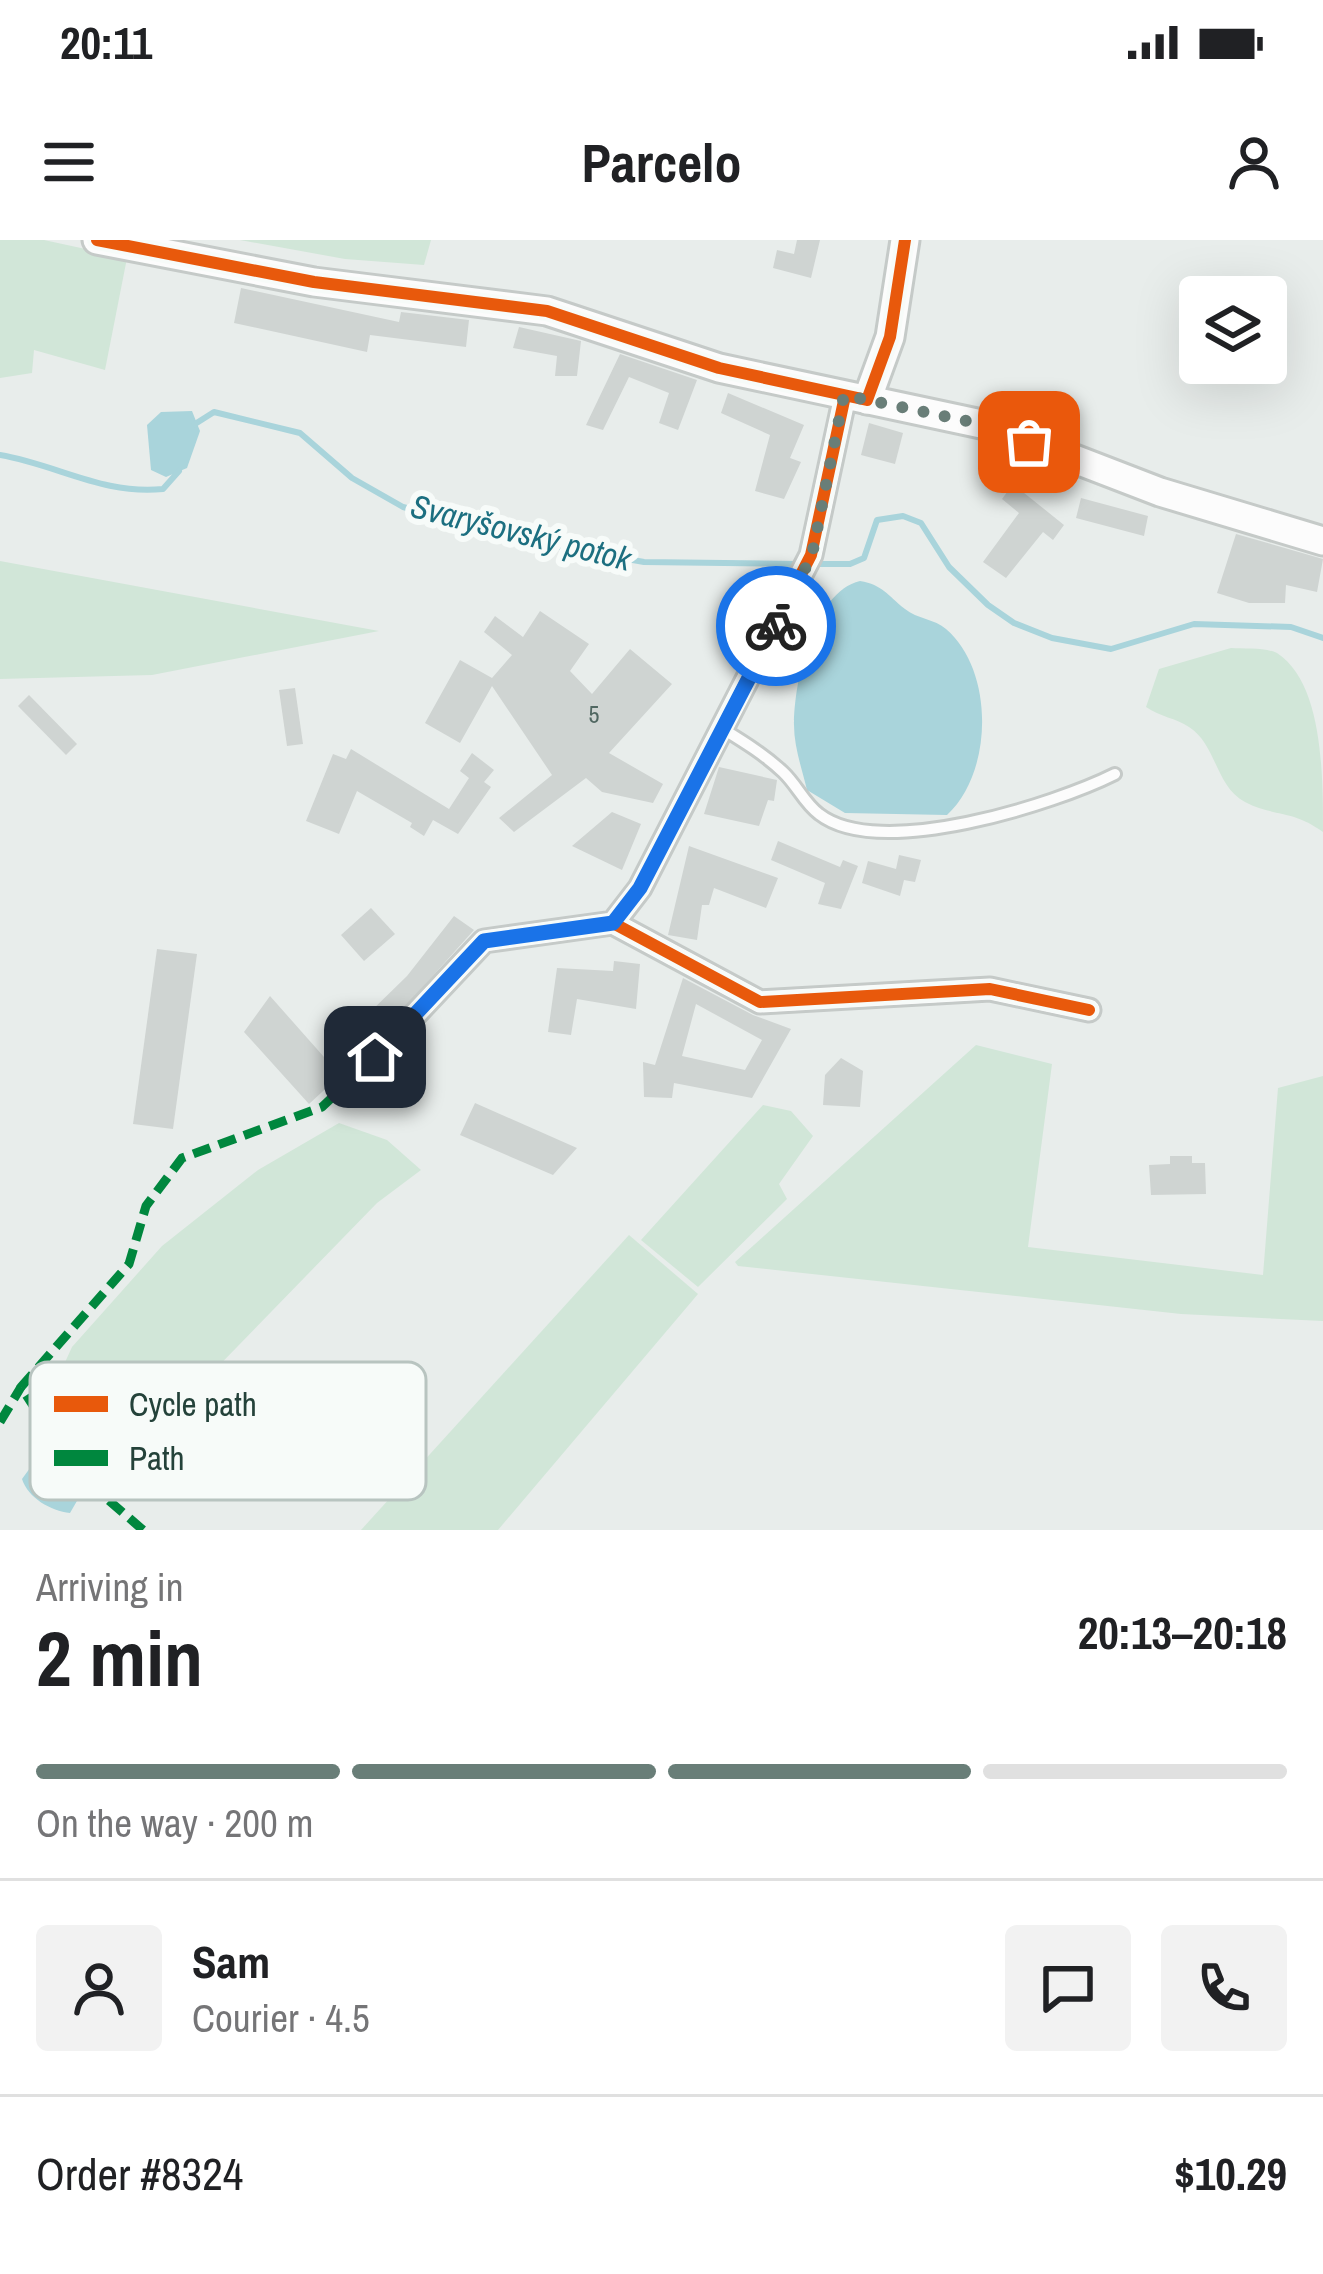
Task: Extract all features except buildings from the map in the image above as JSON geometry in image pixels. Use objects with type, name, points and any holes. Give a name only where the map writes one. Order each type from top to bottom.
[{"type":"street","points":[[97,240],[314,282],[547,311],[719,368],[986,425],[1160,492],[1323,542]]},
{"type":"street","points":[[613,923],[640,888],[807,565],[856,398],[890,337],[904,240]]},
{"type":"street","points":[[375,1057],[484,941],[613,923],[760,1002],[990,989],[1089,1010]]},
{"type":"lane","points":[[722,729],[787,775],[821,817],[861,828],[966,824],[1021,813],[1115,774]]},
{"type":"green space","points":[[0,240],[44,240],[127,258],[105,370],[34,350],[32,373],[0,378]]},
{"type":"green space","points":[[240,240],[431,240],[424,265],[345,259]]},
{"type":"green space","points":[[0,561],[379,631],[152,675],[0,679]]},
{"type":"green space","points":[[1231,648],[1277,653],[1304,685],[1317,732],[1323,832],[1235,795],[1198,735],[1146,707],[1159,669]]},
{"type":"green space","points":[[976,1045],[1052,1064],[1028,1247],[1263,1275],[1278,1088],[1323,1076],[1323,1321],[1181,1314],[738,1266],[735,1262]]},
{"type":"green space","points":[[763,1105],[791,1111],[813,1136],[779,1184],[787,1199],[698,1287],[641,1240]]},
{"type":"green space","points":[[339,1123],[387,1140],[421,1170],[377,1203],[222,1362],[65,1362],[72,1347],[162,1246],[258,1170]]},
{"type":"green space","points":[[629,1235],[698,1294],[498,1530],[361,1530],[388,1500],[426,1500],[426,1458]]},
{"type":"water","points":[[192,411],[200,431],[187,468],[166,477],[151,470],[147,425],[161,412]]},
{"type":"water","points":[[860,581],[880,588],[910,612],[946,629],[973,670],[980,695],[980,749],[962,797],[947,815],[845,813],[807,790],[794,725],[802,663],[830,602]]},
{"type":"water","points":[[30,1468],[30,1493],[25,1486],[22,1479]]},
{"type":"water","points":[[39,1500],[78,1500],[70,1513]]},
{"type":"waterway","name":"Svaryšovský potok","points":[[195,424],[214,412],[300,433],[352,478],[403,507],[555,546],[644,562],[797,564]]},
{"type":"waterway","name":"Svaryšovský potok","points":[[0,455],[100,484],[141,490],[163,489],[179,471]]},
{"type":"waterway","name":"Svaryšovský potok","points":[[811,564],[850,564],[864,558],[877,520],[903,516],[921,523],[949,567],[988,605],[1014,623],[1052,638],[1111,649],[1194,624],[1291,627],[1323,638]]},
{"type":"marked path","points":[[43,1362],[129,1264],[146,1206],[182,1158],[322,1107],[375,1057]]},
{"type":"marked path","points":[[30,1377],[21,1387],[30,1401]]},
{"type":"marked path","points":[[0,1422],[21,1387]]},
{"type":"marked path","points":[[108,1500],[143,1530]]},
{"type":"cycle path","points":[[97,240],[314,282],[547,311],[719,368],[867,400],[890,337],[905,240]]},
{"type":"cycle path","points":[[375,1057],[484,941],[613,923],[640,888],[811,555],[845,396]]},
{"type":"cycle path","points":[[613,923],[760,1002],[990,989],[1089,1010]]},
{"type":"way so far","points":[[776,626],[812,555],[844,395],[986,425],[1029,442]]},
{"type":"route","points":[[375,1057],[484,941],[613,923],[640,888],[776,626]]}]
